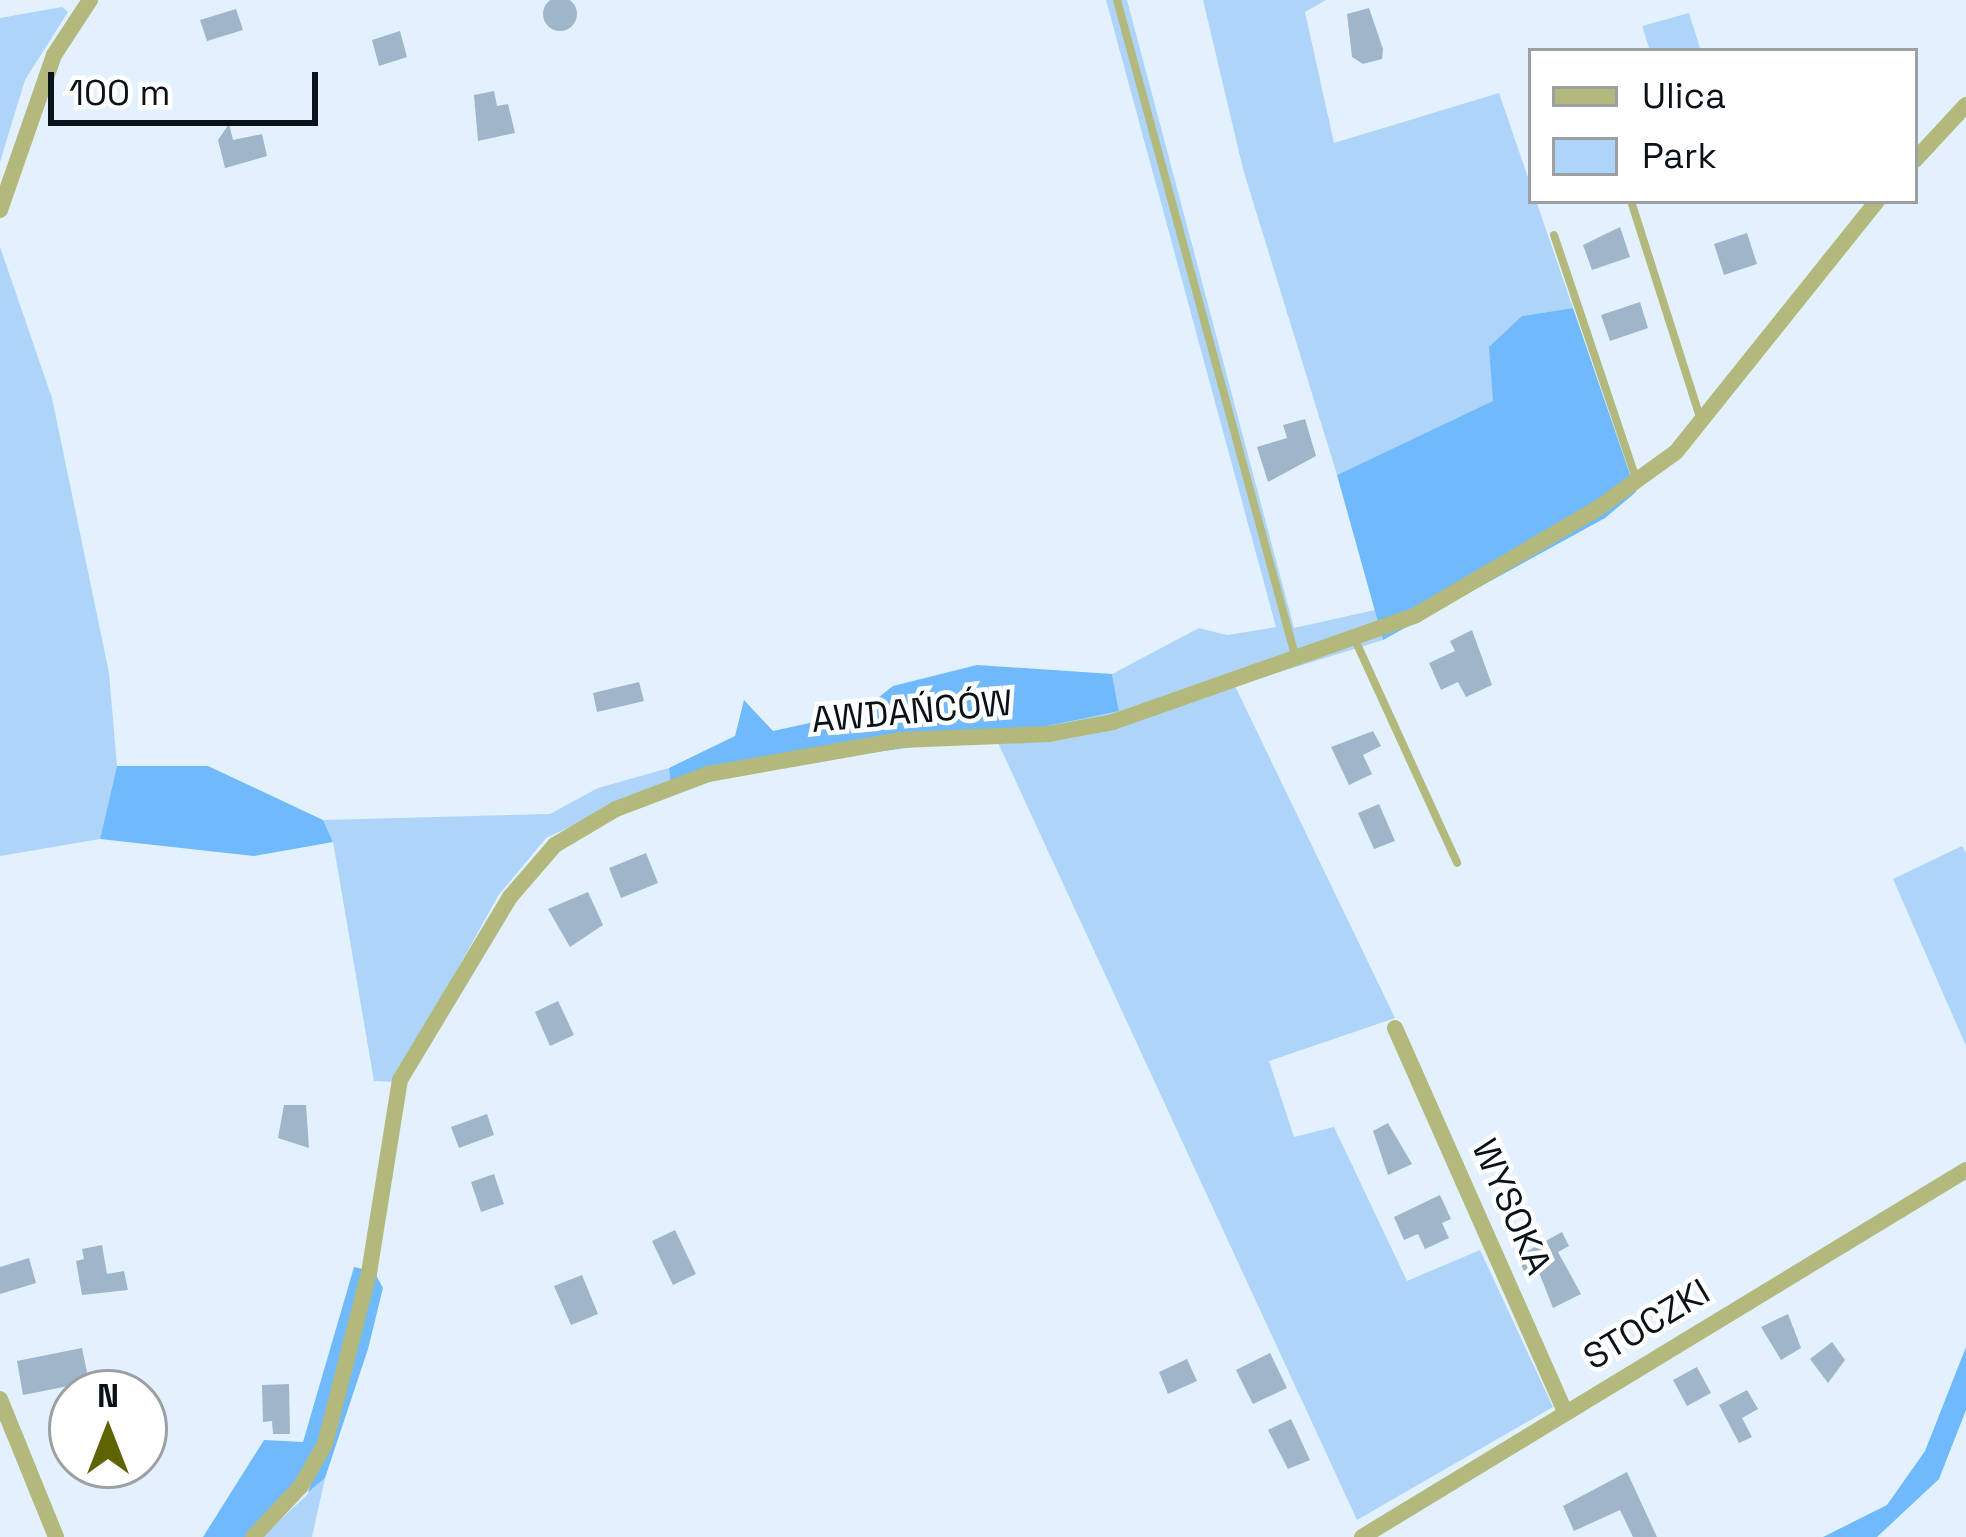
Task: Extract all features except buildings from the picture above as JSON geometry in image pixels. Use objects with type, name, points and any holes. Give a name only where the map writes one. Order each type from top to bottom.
[{"type":"street","points":[[0,210],[54,56],[90,0]]},
{"type":"street","points":[[1918,157],[1966,105]]},
{"type":"street","name":"AWDAŃCÓW","points":[[253,1537],[301,1486],[325,1444],[369,1274],[400,1080],[510,897],[555,845],[616,809],[708,774],[901,740],[1049,734],[1113,722],[1356,642],[1416,615],[1636,481],[1701,420],[1875,204]]},
{"type":"street","name":"WYSOKA","points":[[1395,1028],[1566,1413]]},
{"type":"street","name":"STOCZKI","points":[[1362,1537],[1966,1170]]},
{"type":"street","points":[[0,1400],[56,1537]]},
{"type":"lane","points":[[1117,0],[1296,661]]},
{"type":"lane","points":[[1632,204],[1701,420]]},
{"type":"lane","points":[[1554,235],[1636,481]]},
{"type":"lane","points":[[1356,642],[1457,863]]},
{"type":"green space","points":[[1106,0],[1127,0],[1294,628],[1375,610],[1383,640],[1235,686],[1395,1018],[1269,1061],[1294,1137],[1334,1127],[1407,1281],[1480,1250],[1553,1407],[1357,1520],[994,734],[1119,710],[1112,674],[1199,628],[1227,635],[1276,627]]},
{"type":"green space","points":[[1203,0],[1326,0],[1305,12],[1334,143],[1499,93],[1528,177],[1528,204],[1537,204],[1573,308],[1522,316],[1494,401],[1337,475],[1243,169]]},
{"type":"green space","points":[[62,7],[68,12],[25,80],[0,162],[0,18]]},
{"type":"green space","points":[[1689,13],[1700,48],[1649,48],[1642,26]]},
{"type":"green space","points":[[0,247],[52,398],[109,673],[117,766],[100,839],[0,856]]},
{"type":"green space","points":[[669,768],[670,780],[546,838],[498,896],[395,1082],[374,1081],[333,842],[323,820],[550,814],[598,788]]},
{"type":"green space","points":[[1962,846],[1966,853],[1966,1046],[1893,879]]},
{"type":"green space","points":[[325,1478],[312,1537],[262,1537],[264,1535]]},
{"type":"shaded area","points":[[1573,308],[1636,492],[1605,518],[1383,640],[1337,475],[1493,401],[1489,347],[1522,316]]},
{"type":"shaded area","points":[[977,665],[1112,674],[1119,711],[1009,734],[670,780],[669,768],[735,736],[744,700],[773,731],[860,712],[893,686]]},
{"type":"shaded area","points":[[117,766],[208,766],[323,820],[333,842],[254,856],[100,839]]},
{"type":"shaded area","points":[[354,1267],[363,1269],[320,1439],[302,1474],[246,1537],[203,1537],[264,1440],[303,1442]]},
{"type":"shaded area","points":[[376,1275],[383,1288],[368,1349],[325,1478],[308,1493]]},
{"type":"shaded area","points":[[1966,1347],[1966,1410],[1939,1479],[1877,1537],[1823,1537],[1887,1505],[1925,1451]]}]
